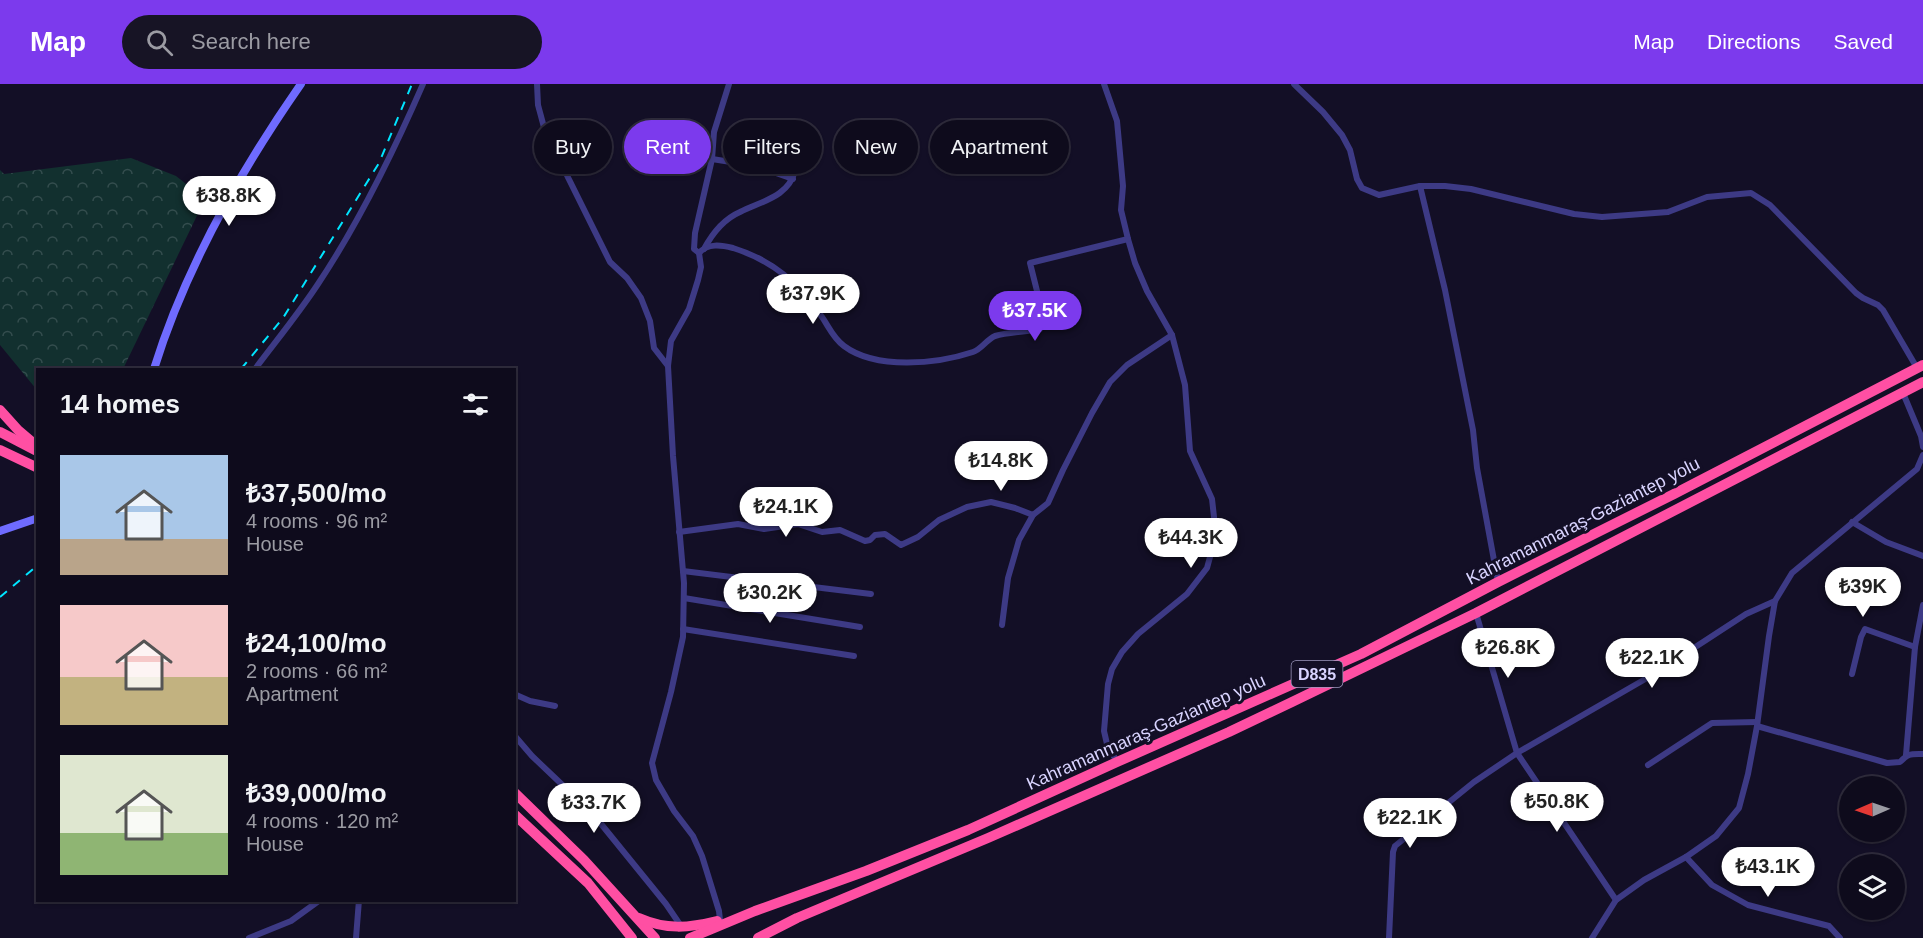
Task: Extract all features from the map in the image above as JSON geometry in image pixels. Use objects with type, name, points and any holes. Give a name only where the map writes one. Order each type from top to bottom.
[{"type":"highway","name":"Kahramanmaraş-Gaziantep yolu","points":[[690,938],[968,830],[1361,654],[1920,367]]},
{"type":"highway","name":"Kahramanmaraş-Gaziantep yolu","points":[[758,938],[807,914],[988,838],[1229,732],[1476,613],[1923,382]]},
{"type":"highway","points":[[0,410],[36,445]]},
{"type":"highway","points":[[0,432],[36,450]]},
{"type":"highway","points":[[0,450],[36,468]]},
{"type":"highway","points":[[0,457],[36,468]]},
{"type":"highway","points":[[516,794],[584,860],[655,938]]},
{"type":"highway","points":[[516,816],[588,883],[632,938]]},
{"type":"highway","points":[[634,915],[652,924],[682,928],[755,911]]},
{"type":"highway","points":[[615,916],[621,931],[620,938]]},
{"type":"street","points":[[154,368],[165,332],[185,285],[227,204],[301,84]]},
{"type":"street","points":[[256,368],[318,284],[367,201],[423,84]]},
{"type":"street","points":[[537,84],[538,105],[545,131],[610,262],[627,278],[641,297],[650,321],[654,348],[668,366]]},
{"type":"street","points":[[729,84],[714,132],[712,159],[695,233],[694,249],[701,251],[720,244],[754,254],[783,273],[796,285],[818,311],[832,334],[844,346],[872,358],[909,363],[942,361],[976,351],[996,336],[1040,329],[1045,323],[1030,263],[1128,239]]},
{"type":"street","points":[[1104,84],[1117,121],[1123,186],[1121,210],[1128,239],[1147,291],[1172,335],[1185,385],[1190,451],[1212,499],[1216,535],[1207,568],[1187,594],[1138,634],[1122,652],[1112,669],[1108,684],[1104,731],[1107,744],[1117,762]]},
{"type":"street","points":[[1294,84],[1323,112],[1342,135],[1350,150],[1362,188],[1379,195],[1420,186],[1445,186],[1471,189],[1574,214],[1602,217],[1668,212],[1707,197],[1751,193],[1770,205],[1856,293],[1878,305],[1920,367]]},
{"type":"street","points":[[712,159],[756,166],[793,179]]},
{"type":"street","points":[[720,920],[702,856],[693,836],[674,811],[656,780],[652,763],[683,637],[683,571],[668,366],[671,341],[689,309],[698,280],[701,251],[712,234],[738,212],[779,195],[793,179],[794,174]]},
{"type":"street","points":[[1420,186],[1445,290],[1473,430],[1477,468],[1498,582]]},
{"type":"street","points":[[1002,625],[1008,578],[1019,540],[1033,515],[1048,503],[1082,432],[1110,382],[1127,365],[1172,335]]},
{"type":"street","points":[[1903,393],[1922,436],[1923,447]]},
{"type":"street","points":[[1592,938],[1616,900],[1716,836],[1739,808],[1757,724],[1775,601],[1792,573],[1917,469],[1923,455]]},
{"type":"street","points":[[679,532],[738,524],[764,529],[798,524],[822,532],[840,530],[865,541],[875,535],[885,534],[901,545],[918,537],[939,520],[979,504],[991,502],[1033,515]]},
{"type":"street","points":[[0,531],[36,519]]},
{"type":"street","points":[[1852,522],[1886,542],[1923,556]]},
{"type":"street","points":[[683,571],[871,594]]},
{"type":"street","points":[[684,598],[860,627]]},
{"type":"street","points":[[1389,938],[1395,846],[1474,782],[1517,753],[1654,674],[1746,614],[1775,601]]},
{"type":"street","points":[[1648,765],[1712,723],[1757,724],[1887,763],[1900,762],[1906,755],[1923,605]]},
{"type":"street","points":[[1476,613],[1517,753],[1616,900]]},
{"type":"street","points":[[683,629],[854,656]]},
{"type":"street","points":[[1852,674],[1865,629],[1918,643]]},
{"type":"street","points":[[516,695],[530,701],[555,706]]},
{"type":"street","points":[[516,737],[532,756],[593,814],[666,904],[682,928]]},
{"type":"street","points":[[1906,755],[1923,754]]},
{"type":"street","points":[[1686,857],[1712,885],[1748,905],[1829,926],[1840,938]]},
{"type":"street","points":[[249,938],[291,921],[317,902]]},
{"type":"street","points":[[356,938],[359,902]]},
{"type":"green space","points":[[131,158],[176,176],[205,199],[123,368],[36,368],[36,389],[0,345],[0,170],[4,174]]},
{"type":"railway","points":[[242,368],[283,318],[379,163],[412,84]]},
{"type":"railway","points":[[0,597],[36,567]]}]
